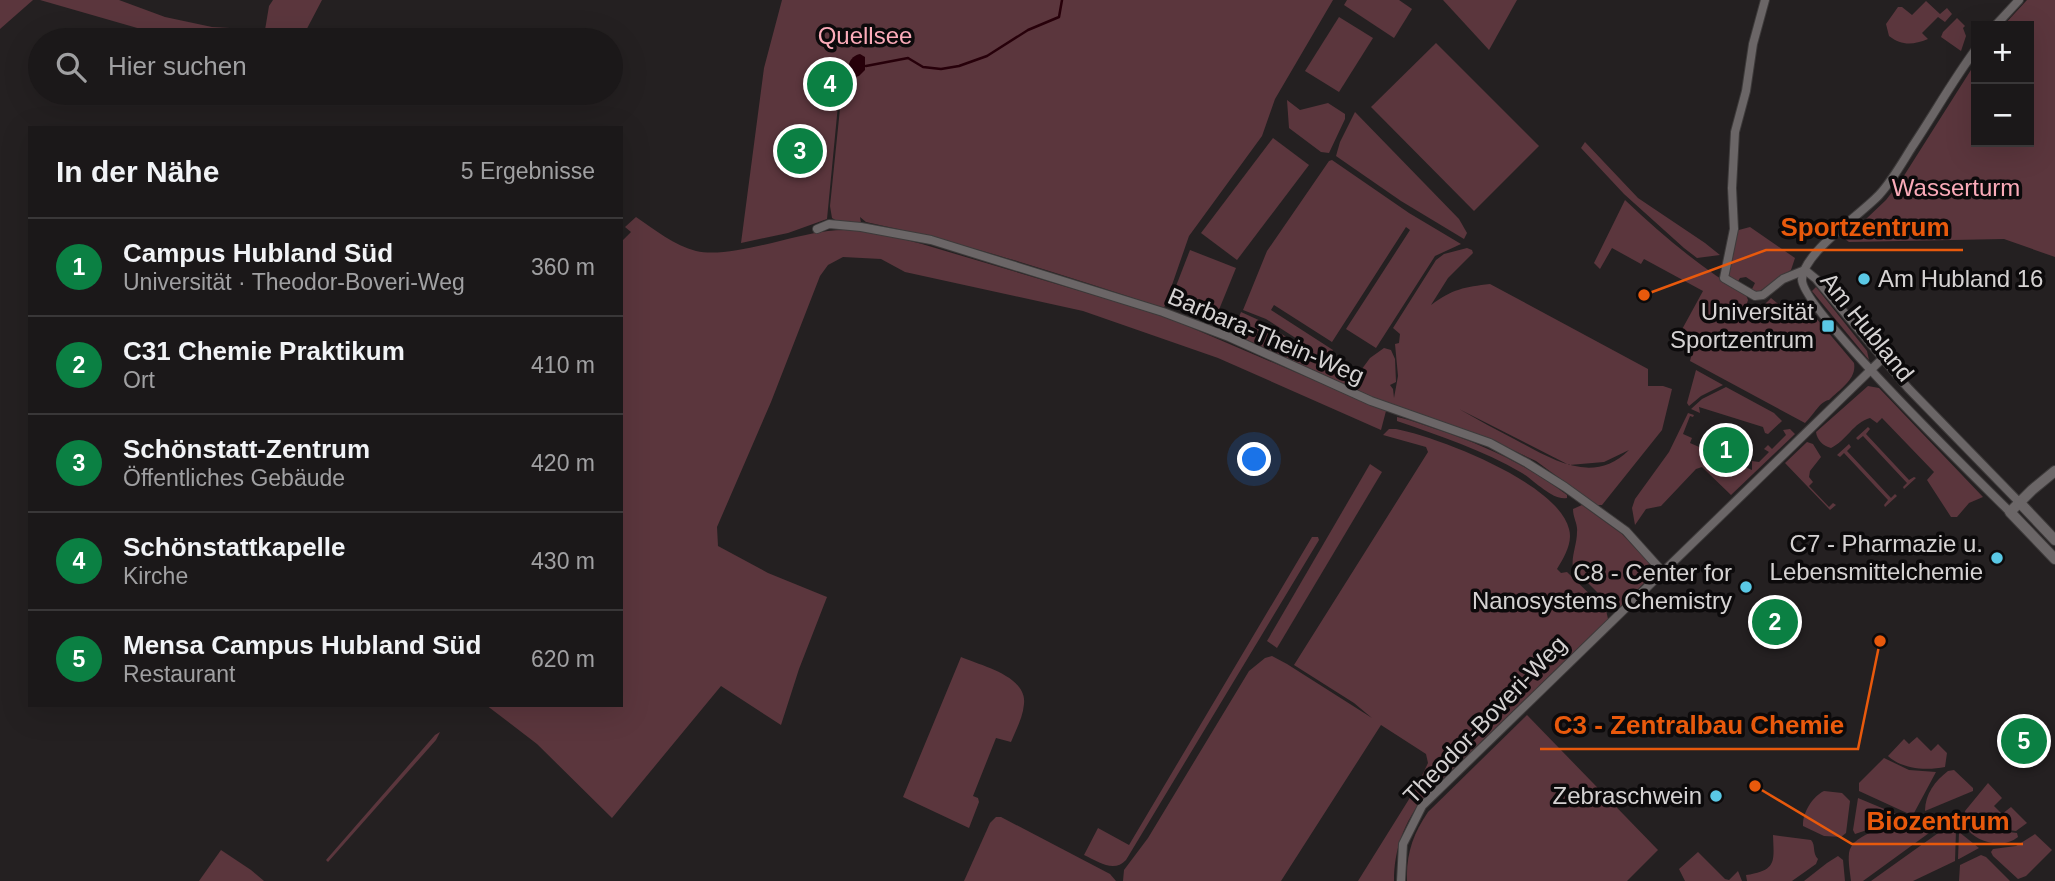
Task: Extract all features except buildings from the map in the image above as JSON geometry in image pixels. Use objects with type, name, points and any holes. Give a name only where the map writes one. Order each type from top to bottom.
[{"type":"street","points":[[1765,0],[1735,132],[1732,177],[1734,229],[1724,278],[1755,296],[1763,295],[1783,279],[1805,270],[1813,254],[1887,186],[1971,57]]},
{"type":"street","points":[[2000,21],[2019,0]]},
{"type":"street","name":"Barbara-Thein-Weg","points":[[817,229],[829,224],[845,225],[931,240],[1163,312],[1229,337],[1371,401],[1490,443],[1515,456],[1565,487],[1626,531],[1662,571]]},
{"type":"street","name":"Am Hubland","points":[[2055,540],[1882,359],[1816,279],[1805,270],[1802,281],[1804,289],[1870,370],[2055,559]]},
{"type":"street","name":"Theodor-Boveri-Weg","points":[[1401,881],[1404,844],[1422,806],[1882,359]]},
{"type":"street","points":[[2010,512],[2055,471]]},
{"type":"green space","points":[[0,0],[33,0],[0,29]]},
{"type":"green space","points":[[40,0],[119,0],[165,17],[230,28],[137,28]]},
{"type":"green space","points":[[273,0],[322,0],[307,28],[265,28],[269,6]]},
{"type":"green space","name":"Quellsee","points":[[782,0],[1333,0],[1275,99],[1262,136],[1189,236],[1164,308],[979,250],[866,222],[860,217],[861,223],[837,221],[832,218],[830,206],[845,81],[841,74],[827,219],[788,233],[741,243],[764,68]]},
{"type":"green space","points":[[1347,0],[1399,0],[1412,9],[1394,38],[1344,5]]},
{"type":"green space","points":[[1443,0],[1517,0],[1489,50]]},
{"type":"green space","name":"Wasserturm","points":[[2027,0],[2055,0],[2055,257],[2004,239],[1849,242],[1845,239],[1886,200],[1900,182],[1971,70],[1971,147],[2034,147],[2034,21],[2008,21]]},
{"type":"green space","points":[[1926,1],[1940,14],[1947,8],[1952,14],[1945,22],[1938,17],[1922,33],[1928,39],[1923,41],[1903,43],[1889,36],[1886,24],[1898,7],[1912,15]]},
{"type":"green space","points":[[1339,17],[1373,38],[1339,92],[1305,71]]},
{"type":"green space","points":[[1957,18],[1965,26],[1963,28],[1966,36],[1961,51],[1941,37]]},
{"type":"green space","points":[[1436,43],[1539,146],[1474,211],[1371,107]]},
{"type":"green space","points":[[1287,100],[1300,110],[1328,103],[1345,114],[1329,153],[1321,152],[1289,128]]},
{"type":"green space","points":[[1355,112],[1459,219],[1467,233],[1464,239],[1401,201],[1336,156]]},
{"type":"green space","points":[[1273,138],[1309,165],[1237,260],[1201,233]]},
{"type":"green space","points":[[1585,142],[1638,198],[1720,255],[1697,258],[1684,248],[1624,194],[1581,148]]},
{"type":"green space","points":[[1332,160],[1409,213],[1461,244],[1435,256],[1376,348],[1346,329],[1410,230],[1406,227],[1332,342],[1274,305],[1271,310],[1333,350],[1327,359],[1356,377],[1370,358],[1384,348],[1391,350],[1395,359],[1396,382],[1390,385],[1394,398],[1398,376],[1395,344],[1399,343],[1400,334],[1393,328],[1436,260],[1444,254],[1467,248],[1472,250],[1473,253],[1448,278],[1431,305],[1459,290],[1490,284],[1648,369],[1648,386],[1672,389],[1662,430],[1602,505],[1596,505],[1536,461],[1489,439],[1379,400],[1232,333],[1241,312],[1263,322],[1308,351],[1311,348],[1266,319],[1243,310],[1267,251]],"holes":[[[1459,409],[1566,464],[1530,447]],[[1629,450],[1615,461],[1601,466],[1587,468],[1570,465],[1604,462]]]},
{"type":"green space","points":[[1625,200],[1683,251],[1746,295],[1747,312],[1757,310],[1771,298],[1783,308],[1811,312],[1854,363],[1853,374],[1847,383],[1805,423],[1690,361],[1692,353],[1674,344],[1703,291],[1644,259],[1641,264],[1612,248],[1600,269],[1594,263]]},
{"type":"green space","points":[[636,217],[680,245],[710,253],[840,230],[875,233],[922,244],[1164,316],[1386,411],[1381,430],[1218,358],[1083,311],[905,272],[881,259],[843,257],[828,265],[820,276],[771,402],[717,527],[718,546],[768,573],[827,597],[781,725],[721,686],[612,818],[537,744],[489,707],[623,707],[623,240],[631,232],[625,227]]},
{"type":"green space","points":[[1750,227],[1795,258],[1791,270],[1757,293],[1751,291],[1755,283],[1746,277],[1740,278],[1737,283],[1728,277],[1735,231]]},
{"type":"green space","points":[[1190,250],[1236,268],[1216,317],[1171,299]]},
{"type":"green space","points":[[1816,287],[1867,351],[1869,360],[1812,291]]},
{"type":"green space","points":[[1696,370],[1723,385],[1701,396],[1689,406],[1687,403]]},
{"type":"green space","points":[[1868,386],[1879,388],[1983,497],[1969,503],[1957,517],[1951,517],[1927,480],[1934,472],[1882,418],[1877,423],[1870,418],[1864,420],[1831,448],[1825,446],[1816,432]]},
{"type":"green space","points":[[1726,387],[1774,413],[1782,421],[1768,434],[1763,427],[1699,407],[1700,413],[1691,409],[1702,399]]},
{"type":"green space","points":[[1688,413],[1694,415],[1690,416],[1683,434],[1692,438],[1690,443],[1752,470],[1752,461],[1759,462],[1769,452],[1764,449],[1768,445],[1772,449],[1786,435],[1783,430],[1790,429],[1795,434],[1731,495],[1702,467],[1696,469],[1661,506],[1646,509],[1635,525],[1632,508],[1635,499],[1669,452]]},
{"type":"green space","points":[[1397,417],[1456,436],[1506,457],[1552,484],[1567,495],[1567,498],[1550,494],[1522,473],[1492,457],[1397,421]]},
{"type":"green space","points":[[1868,427],[1870,429],[1866,434],[1909,480],[1916,478],[1904,489],[1907,483],[1863,436],[1858,440],[1856,438]]},
{"type":"green space","points":[[1389,429],[1466,452],[1521,479],[1543,495],[1560,512],[1570,534],[1569,545],[1557,569],[1561,573],[1567,572],[1606,610],[1608,619],[1425,796],[1411,816],[1402,836],[1394,881],[1358,881],[1416,788],[1428,763],[1426,754],[1381,725],[1281,881],[1123,881],[1124,870],[1148,838],[1249,671],[1265,658],[1272,656],[1287,664],[1372,718],[1354,703],[1294,665],[1428,452],[1426,447],[1383,435]]},
{"type":"green space","points":[[1807,442],[1813,444],[1821,457],[1810,471],[1809,477],[1813,482],[1809,486],[1829,507],[1833,503],[1836,505],[1830,510],[1785,463]]},
{"type":"green space","points":[[1849,444],[1851,447],[1847,451],[1891,498],[1895,494],[1897,496],[1885,507],[1888,500],[1844,453],[1840,457],[1837,455]]},
{"type":"green space","points":[[1370,464],[1382,472],[1277,648],[1267,641]]},
{"type":"green space","points":[[1582,505],[1622,534],[1655,569],[1620,607],[1612,607],[1573,568],[1577,529],[1573,509]]},
{"type":"green space","points":[[1312,537],[1318,537],[1319,540],[1126,860],[1111,866],[1084,855],[1098,828],[1129,845]]},
{"type":"green space","points":[[961,657],[1011,679],[1023,694],[1024,704],[1011,742],[996,738],[973,796],[978,798],[979,802],[969,828],[903,797]]},
{"type":"green space","points":[[1527,715],[1658,850],[1627,881],[1407,881],[1412,845],[1428,812]]},
{"type":"green space","points":[[440,732],[436,740],[328,862],[326,860]]},
{"type":"green space","points":[[1917,737],[1931,751],[1938,744],[1947,753],[1945,767],[1915,768],[1900,764],[1888,756],[1904,739],[1909,744]]},
{"type":"green space","points":[[1884,758],[1909,770],[1936,772],[1914,813],[1907,813],[1859,791],[1859,783]]},
{"type":"green space","points":[[1954,770],[1973,791],[1925,811],[1932,788],[1948,771]]},
{"type":"green space","points":[[1988,783],[2002,798],[1994,806],[2002,814],[2011,807],[2027,823],[2016,831],[1963,824],[1965,811]]},
{"type":"green space","points":[[1824,791],[1842,793],[1850,801],[1846,833],[1841,837],[1824,836],[1803,826],[1809,806]]},
{"type":"green space","points":[[1858,798],[1903,818],[1855,834],[1853,830]]},
{"type":"green space","points":[[996,817],[1001,817],[1110,874],[1116,881],[964,881],[990,823]]},
{"type":"green space","points":[[1912,823],[1940,825],[1863,881],[1851,881],[1849,853],[1858,840],[1875,831]]},
{"type":"green space","points":[[1948,826],[1956,829],[1955,861],[1913,881],[1871,881]]},
{"type":"green space","points":[[1966,827],[2017,833],[2018,837],[1997,844],[1976,837]]},
{"type":"green space","points":[[1959,832],[1979,848],[1958,859]]},
{"type":"green space","points":[[2035,834],[2052,850],[2026,876],[2018,879],[1991,852],[1993,849],[2016,846]]},
{"type":"green space","points":[[1773,835],[1811,840],[1818,859],[1816,864],[1792,881],[1747,881],[1746,875],[1763,870],[1772,863]]},
{"type":"green space","points":[[221,850],[251,870],[264,881],[199,881]]},
{"type":"green space","points":[[1698,852],[1725,879],[1729,880],[1738,871],[1742,881],[1685,881],[1679,869]]},
{"type":"green space","points":[[1981,855],[2010,881],[1959,881],[1960,865]]},
{"type":"green space","points":[[1838,856],[1843,860],[1845,881],[1804,881],[1827,863]]},
{"type":"shaded area","points":[[860,54],[865,57],[865,70],[859,76],[851,78],[849,63],[853,57]]},
{"type":"waterway","points":[[866,66],[908,58],[923,67],[941,69],[959,66],[987,56],[1028,30],[1059,17],[1062,0]]},
{"type":"place","name":"Schönstattkapelle","points":[[830,84]]},
{"type":"place","name":"Schönstatt-Zentrum","points":[[800,151]]},
{"type":"place","name":"Am Hubland 16","points":[[1864,279]]},
{"type":"place","name":"Sportzentrum","points":[[1644,295]]},
{"type":"place","name":"Universität Sportzentrum","points":[[1828,326]]},
{"type":"place","name":"Campus Hubland Süd","points":[[1726,450]]},
{"type":"place","name":"C7 - Pharmazie u. Lebensmittelchemie","points":[[1997,558]]},
{"type":"place","name":"C8 - Center for Nanosystems Chemistry","points":[[1746,587]]},
{"type":"place","name":"C31 Chemie Praktikum","points":[[1775,622]]},
{"type":"place","name":"C3 - Zentralbau Chemie","points":[[1880,641]]},
{"type":"place","name":"Mensa Campus Hubland Süd","points":[[2024,741]]},
{"type":"place","name":"Biozentrum","points":[[1755,786]]},
{"type":"place","name":"Zebraschwein","points":[[1716,796]]}]
